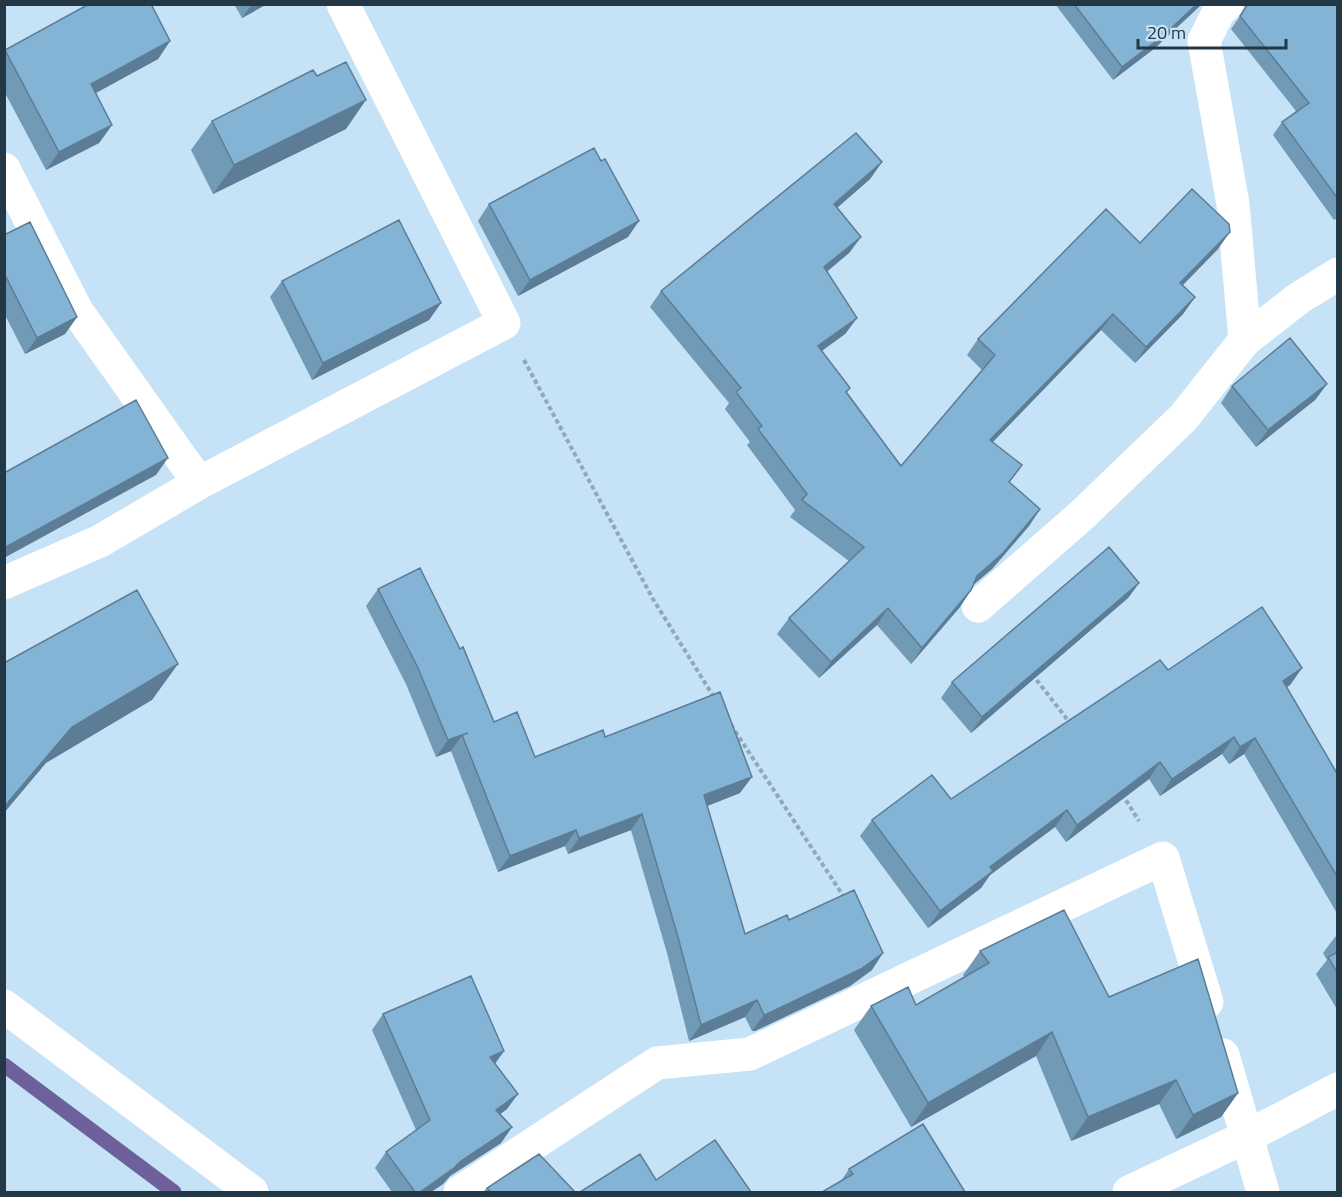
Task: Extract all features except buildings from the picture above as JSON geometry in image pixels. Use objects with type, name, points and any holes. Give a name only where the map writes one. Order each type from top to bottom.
[{"type":"street","points":[[4,583],[100,541],[199,483],[504,322],[343,4]]},
{"type":"street","points":[[1227,4],[1220,10],[1203,41],[1233,204],[1245,340]]},
{"type":"street","points":[[4,169],[77,310],[199,483]]},
{"type":"street","points":[[978,606],[1082,515],[1183,418],[1245,340],[1299,298],[1338,274]]},
{"type":"street","points":[[460,1192],[657,1063],[750,1054],[1163,858],[1263,1192]]},
{"type":"street","points":[[4,1006],[252,1192]]},
{"type":"street","points":[[1129,1192],[1248,1136],[1338,1089]]},
{"type":"path","points":[[504,322],[653,599],[716,700]]},
{"type":"path","points":[[1027,668],[1075,730]]},
{"type":"path","points":[[728,720],[849,905]]},
{"type":"path","points":[[1120,792],[1163,858]]},
{"type":"waterway","points":[[4,1065],[174,1192]]}]
